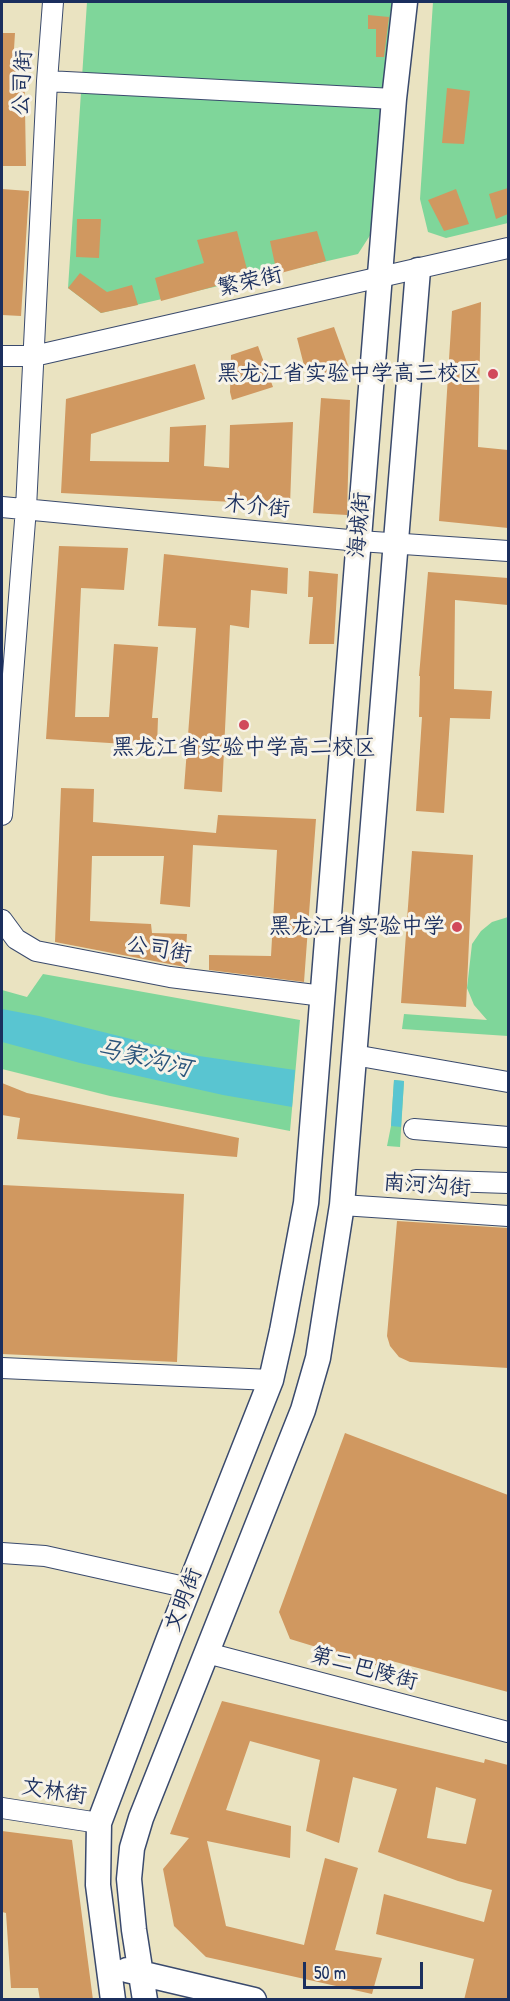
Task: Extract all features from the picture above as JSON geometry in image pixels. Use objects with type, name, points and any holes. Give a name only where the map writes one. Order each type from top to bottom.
[{"type":"main road","name":"海城街","points":[[306,1203],[394,99],[405,2]]},
{"type":"main road","name":"海城街","points":[[342,1205],[418,270]]},
{"type":"main road","name":"文明街","points":[[113,2000],[98,1885],[99,1823],[271,1380],[306,1203]]},
{"type":"main road","name":"文明街","points":[[144,2000],[129,1879],[132,1848],[141,1818],[303,1410],[318,1358],[342,1205]]},
{"type":"main road","points":[[108,1966],[254,2000]]},
{"type":"street","name":"公司街","points":[[2,815],[26,508],[46,81],[53,2]]},
{"type":"street","points":[[46,81],[394,99]]},
{"type":"street","name":"繁荣街","points":[[2,356],[34,356],[508,248]]},
{"type":"street","name":"木介街","points":[[2,507],[359,541],[508,551]]},
{"type":"street","name":"公司街","points":[[2,920],[16,939],[36,951],[170,977],[323,996]]},
{"type":"street","points":[[354,1055],[508,1082]]},
{"type":"street","points":[[414,1129],[508,1137]]},
{"type":"street","points":[[416,1180],[508,1183]]},
{"type":"street","name":"南河沟街","points":[[342,1205],[508,1216]]},
{"type":"street","points":[[2,1368],[271,1380]]},
{"type":"street","points":[[2,1553],[45,1556],[189,1588]]},
{"type":"street","name":"第二巴陵街","points":[[207,1653],[508,1732]]},
{"type":"street","name":"文林街","points":[[2,1808],[99,1823]]},
{"type":"green space","points":[[87,2],[396,2],[378,223],[358,254],[101,313],[68,288]]},
{"type":"green space","points":[[433,2],[508,2],[508,223],[446,238],[428,232],[420,199]]},
{"type":"green space","points":[[508,917],[508,1036],[402,1029],[404,1014],[487,1020],[474,1005],[467,988],[472,944],[481,931],[492,922]]},
{"type":"green space","points":[[43,974],[300,1020],[290,1131],[110,1096],[2,1069],[2,990],[27,997]]},
{"type":"green space","points":[[394,1080],[404,1081],[400,1147],[387,1146],[391,1126]]},
{"type":"water","name":"马家沟河","points":[[2,1009],[199,1056],[295,1070],[292,1107],[223,1095],[80,1063],[2,1042]]},
{"type":"water","points":[[394,1080],[404,1081],[401,1127],[391,1126]]},
{"type":"building","points":[[368,15],[389,17],[384,57],[376,57],[376,29],[368,29]]},
{"type":"building","points":[[2,33],[15,33],[14,49],[24,50],[26,166],[2,166]]},
{"type":"building","points":[[447,88],[470,91],[464,144],[442,143]]},
{"type":"building","points":[[508,188],[508,214],[496,219],[489,194]]},
{"type":"building","points":[[2,189],[29,191],[21,316],[2,315]]},
{"type":"building","points":[[456,189],[469,224],[444,231],[428,200]]},
{"type":"building","points":[[77,219],[101,219],[99,258],[76,257]]},
{"type":"building","points":[[237,231],[249,277],[161,301],[155,278],[204,263],[197,240]]},
{"type":"building","points":[[317,231],[326,261],[277,274],[270,241]]},
{"type":"building","points":[[80,273],[107,292],[132,285],[138,305],[101,313],[68,288]]},
{"type":"building","points":[[481,302],[478,447],[508,450],[508,528],[439,521],[452,311]]},
{"type":"building","points":[[334,327],[349,368],[308,381],[297,338]]},
{"type":"building","points":[[258,346],[273,387],[232,400],[230,392],[231,355]]},
{"type":"building","points":[[195,364],[205,399],[91,434],[90,461],[169,462],[170,427],[206,425],[204,466],[229,468],[230,425],[293,422],[290,505],[61,493],[66,399]]},
{"type":"building","points":[[321,398],[350,400],[347,515],[313,513]]},
{"type":"building","points":[[59,546],[128,548],[124,590],[81,588],[75,717],[109,717],[114,644],[158,647],[152,718],[158,718],[157,746],[46,739]]},
{"type":"building","points":[[164,554],[288,568],[287,594],[251,590],[249,628],[230,625],[222,792],[184,789],[196,628],[158,626]]},
{"type":"building","points":[[309,571],[338,574],[334,644],[309,644],[313,597],[308,597]]},
{"type":"building","points":[[428,572],[508,578],[508,605],[455,600],[454,689],[492,691],[490,719],[450,718],[444,813],[416,811],[422,717],[419,717],[419,676]]},
{"type":"building","points":[[61,788],[94,789],[93,822],[216,833],[218,815],[316,819],[304,982],[209,970],[209,955],[271,956],[277,850],[193,845],[190,907],[160,904],[164,856],[92,856],[90,921],[151,924],[152,933],[187,934],[185,967],[55,942]]},
{"type":"building","points":[[412,851],[473,855],[466,1007],[401,1003]]},
{"type":"building","points":[[2,1083],[27,1093],[239,1138],[237,1157],[17,1139],[20,1118],[2,1115]]},
{"type":"building","points":[[2,1185],[184,1194],[177,1362],[2,1354]]},
{"type":"building","points":[[397,1221],[508,1228],[508,1368],[410,1362],[399,1357],[390,1346],[387,1336]]},
{"type":"building","points":[[345,1433],[508,1495],[508,1692],[388,1660],[385,1668],[290,1639],[279,1612]]},
{"type":"building","points":[[222,1701],[484,1763],[485,1759],[508,1765],[508,2000],[464,2000],[474,1959],[376,1934],[384,1894],[484,1922],[492,1890],[458,1881],[378,1852],[397,1789],[353,1777],[339,1843],[306,1831],[320,1760],[250,1741],[226,1810],[291,1826],[290,1858],[207,1841],[226,1926],[304,1945],[325,1858],[358,1868],[335,1950],[382,1958],[372,1994],[206,1957],[174,1926],[163,1869],[189,1838],[170,1834]],"holes":[[[436,1787],[476,1799],[466,1844],[427,1838]]]},
{"type":"building","points":[[2,1831],[72,1840],[93,2000],[40,2000],[38,1988],[11,1988],[6,1913],[2,1912]]},
{"type":"place","name":"黑龙江省实验中学高三校区","points":[[493,374]]},
{"type":"place","name":"黑龙江省实验中学高二校区","points":[[244,725]]},
{"type":"place","name":"黑龙江省实验中学","points":[[457,927]]}]
